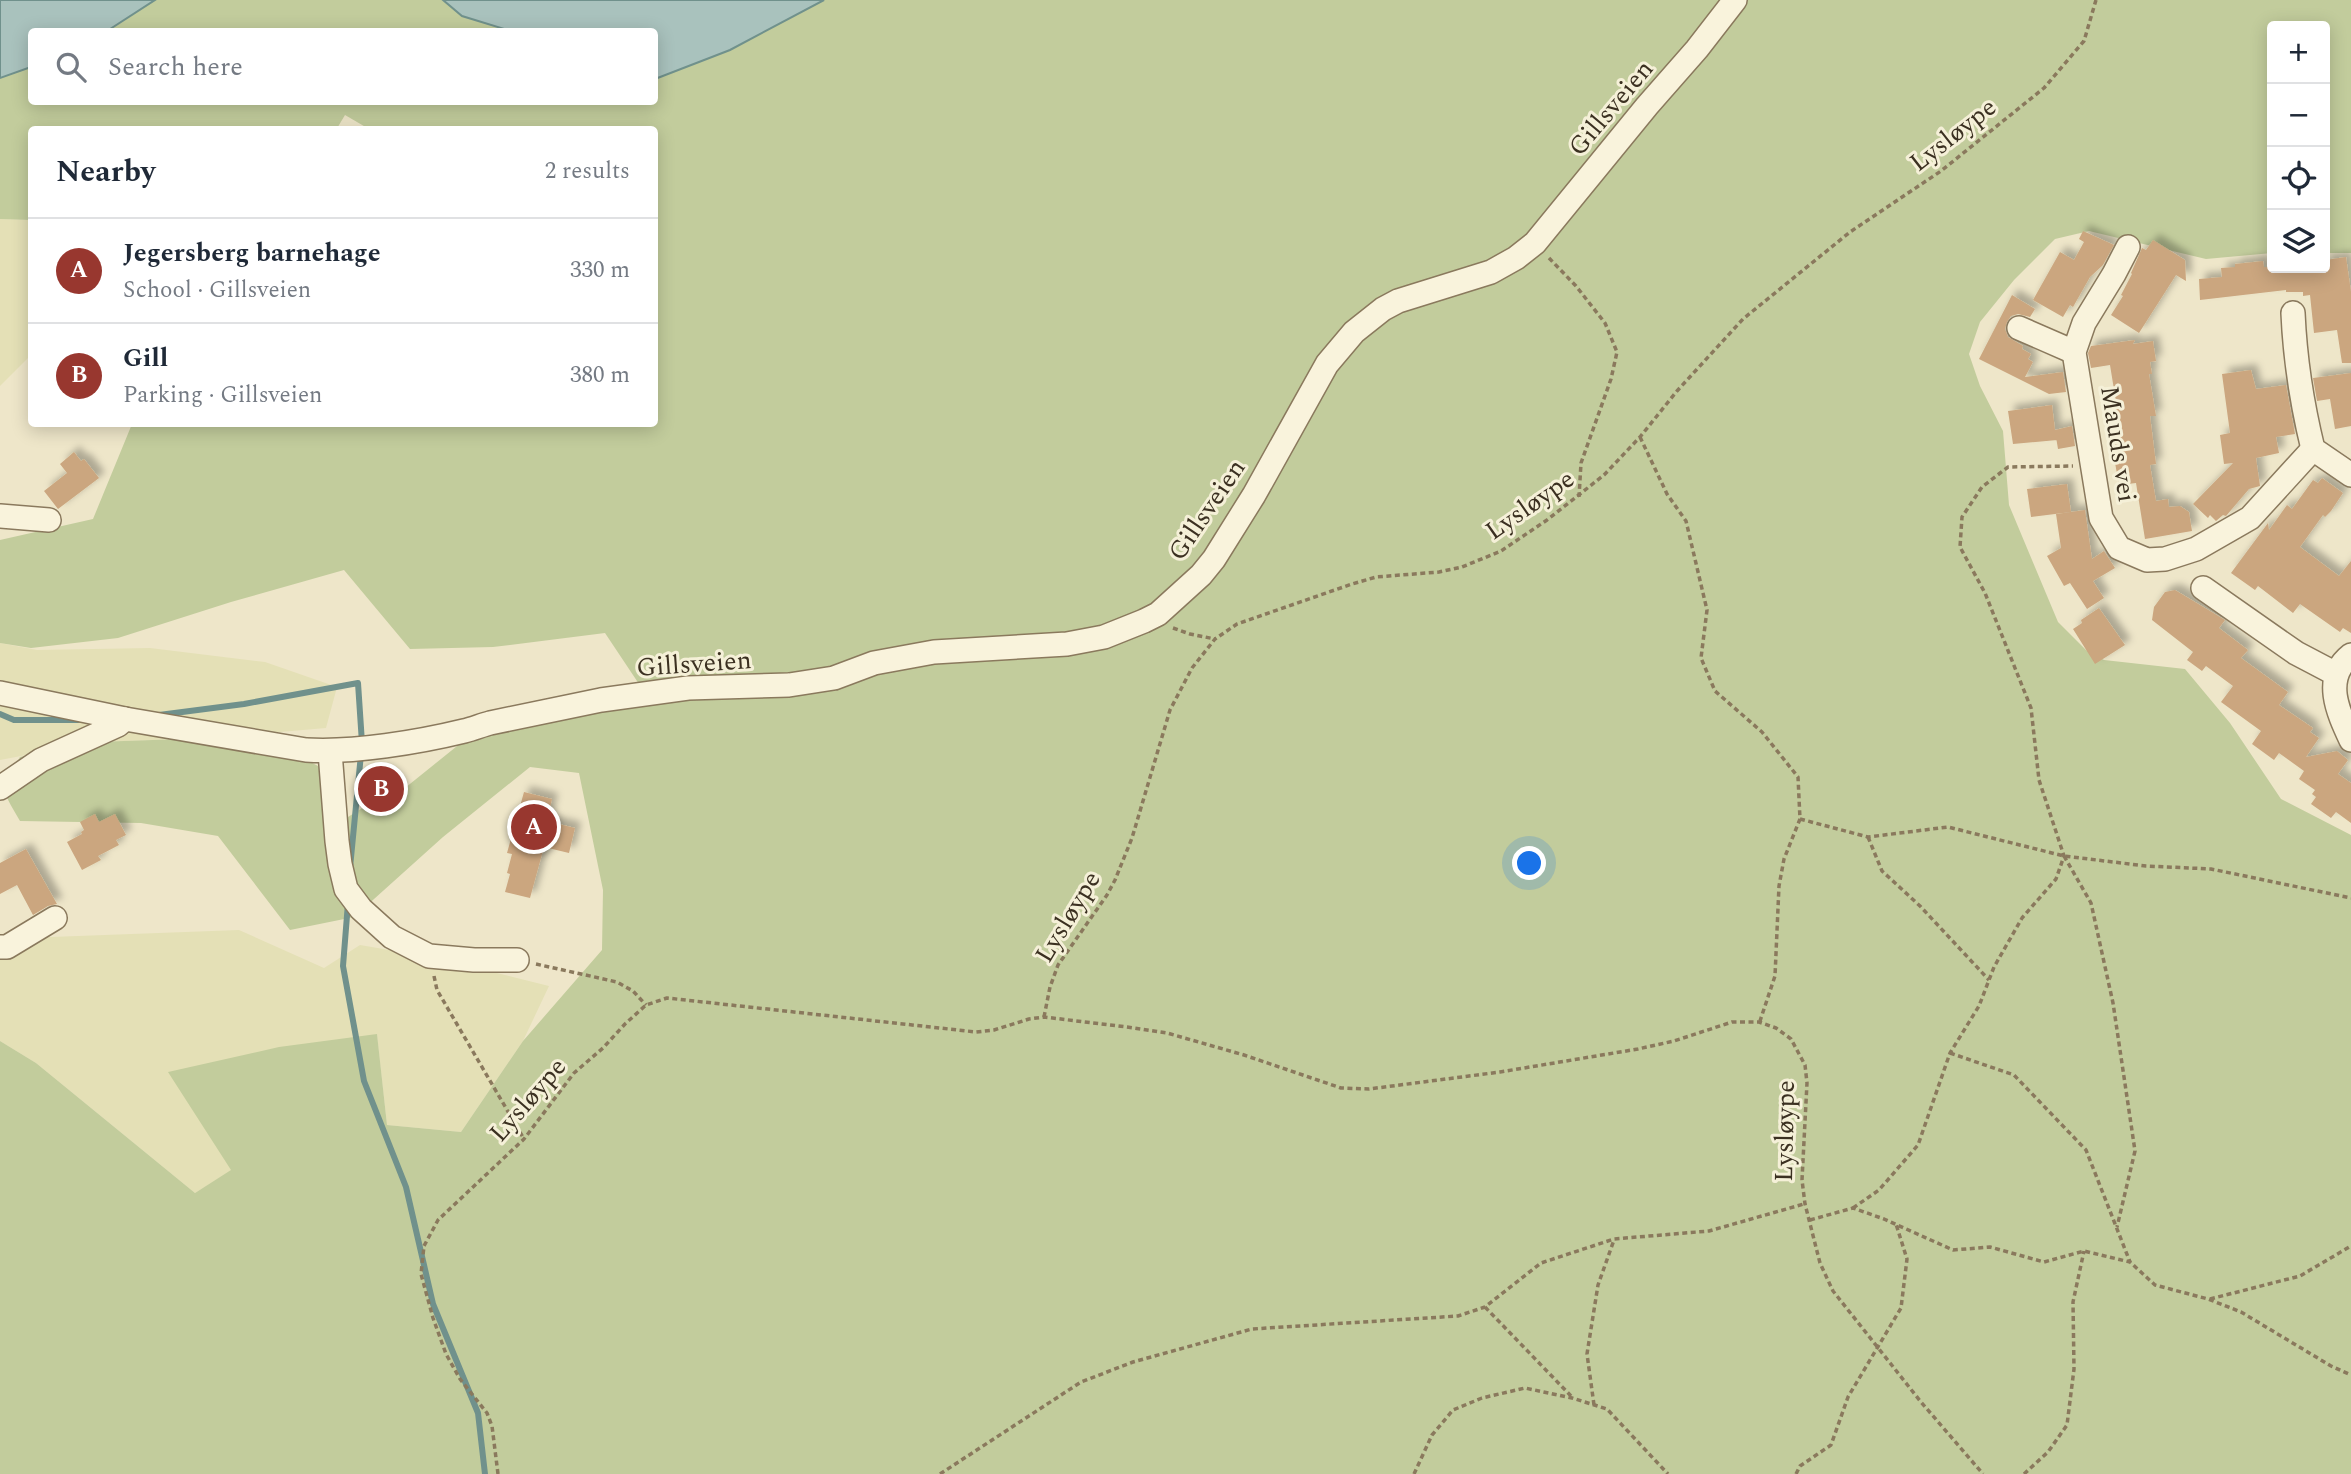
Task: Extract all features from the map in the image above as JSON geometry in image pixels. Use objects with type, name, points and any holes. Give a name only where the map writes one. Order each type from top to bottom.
[{"type":"street","name":"Gillsveien","points":[[0,693],[124,719],[330,752],[428,739],[491,723],[622,697],[688,688],[789,685],[834,678],[874,663],[934,652],[1067,644],[1104,637],[1158,614],[1214,559],[1254,495],[1327,364],[1354,332],[1398,301],[1492,272],[1535,243],[1735,0]]},
{"type":"street","points":[[2019,328],[2074,352],[2084,323],[2115,274],[2127,247]]},
{"type":"street","points":[[2292,313],[2302,396],[2313,449],[2351,475]]},
{"type":"street","name":"Mauds vei","points":[[2074,352],[2101,518],[2119,548],[2147,560],[2165,559],[2196,549],[2250,518],[2313,449]]},
{"type":"street","points":[[0,516],[49,520]]},
{"type":"street","points":[[2203,588],[2296,653],[2336,674]]},
{"type":"street","points":[[2351,655],[2344,660],[2336,674],[2334,685],[2337,702],[2351,740]]},
{"type":"street","points":[[0,788],[41,760],[118,725],[124,719]]},
{"type":"street","points":[[330,752],[337,841],[346,889],[361,909],[381,929],[429,956],[517,960]]},
{"type":"street","points":[[0,947],[7,947],[55,918]]},
{"type":"path","name":"Lysløype","points":[[1044,1017],[1058,965],[1115,880],[1132,838],[1170,710],[1192,668],[1215,639],[1237,624],[1352,584],[1386,576],[1462,568],[1483,560],[1501,551],[1579,497],[1640,437],[1677,391],[1743,319],[1850,232],[1941,171],[2044,88],[2071,60],[2084,41],[2096,0]]},
{"type":"path","points":[[1535,243],[1576,286],[1605,323],[1617,352],[1611,379],[1581,463],[1579,497]]},
{"type":"path","points":[[517,960],[617,982],[633,991],[646,1005],[667,998],[976,1032],[1044,1017],[1167,1033],[1244,1055],[1341,1088],[1369,1089],[1500,1072],[1638,1049],[1674,1041],[1732,1022],[1759,1022],[1775,976],[1779,886],[1784,859],[1800,819],[1798,777],[1762,732],[1715,691],[1701,659],[1707,610],[1686,522],[1667,494],[1640,437]]},
{"type":"path","points":[[2093,466],[2008,467],[1982,487],[1962,517],[1960,547],[1985,593],[2031,708],[2039,780],[2064,856],[2091,904],[2113,1003],[2135,1151],[2117,1227]]},
{"type":"path","points":[[1158,614],[1172,628],[1215,639]]},
{"type":"path","points":[[1800,819],[1868,837],[1948,827],[2064,856],[2146,866],[2211,869],[2351,898]]},
{"type":"path","points":[[1868,837],[1882,871],[1920,906],[1989,980]]},
{"type":"path","points":[[1810,1220],[1853,1208],[1879,1190],[1918,1145],[1950,1053],[1979,1006],[1989,980],[2022,918],[2056,879],[2064,856]]},
{"type":"path","points":[[429,956],[437,990],[524,1139]]},
{"type":"path","name":"Lysløype","points":[[498,1474],[492,1426],[481,1403],[460,1379],[446,1354],[421,1274],[429,1233],[438,1220],[524,1139],[574,1073],[646,1005]]},
{"type":"path","name":"Lysløype","points":[[1759,1022],[1776,1028],[1791,1039],[1805,1065],[1807,1083],[1802,1180],[1820,1264],[1833,1291],[1983,1474]]},
{"type":"path","points":[[1950,1053],[2014,1075],[2086,1150],[2130,1262],[2155,1285],[2208,1299],[2241,1312],[2331,1366],[2351,1375]]},
{"type":"path","points":[[940,1474],[1081,1382],[1133,1362],[1252,1329],[1458,1316],[1486,1307],[1541,1263],[1614,1239],[1709,1231],[1805,1204]]},
{"type":"path","points":[[1853,1208],[1953,1250],[1990,1247],[2044,1262],[2084,1251],[2130,1262]]},
{"type":"path","points":[[1796,1474],[1800,1466],[1831,1445],[1848,1397],[1900,1308],[1907,1259],[1896,1224]]},
{"type":"path","points":[[1594,1405],[1587,1354],[1598,1285],[1614,1239]]},
{"type":"path","points":[[2208,1299],[2300,1276],[2351,1246]]},
{"type":"path","points":[[2024,1474],[2048,1452],[2067,1425],[2074,1369],[2073,1302],[2084,1251]]},
{"type":"path","points":[[1486,1307],[1572,1398]]},
{"type":"path","points":[[1414,1474],[1432,1435],[1453,1410],[1482,1398],[1525,1388],[1607,1409],[1668,1474]]},
{"type":"shaded area","points":[[0,219],[28,220],[28,358],[0,386]]},
{"type":"shaded area","points":[[0,643],[37,650],[150,648],[265,662],[337,687],[326,728],[210,738],[95,742],[0,760]]},
{"type":"shaded area","points":[[239,930],[324,968],[360,945],[436,958],[549,986],[523,1041],[461,1132],[387,1125],[377,1035],[169,1072],[232,1170],[195,1193],[36,1063],[0,1041],[0,937]]},
{"type":"green space","points":[[155,0],[443,0],[463,16],[501,28],[113,28]]},
{"type":"green space","points":[[824,0],[2351,0],[2351,253],[2330,253],[2330,21],[2267,21],[2267,253],[2206,259],[2089,231],[2055,239],[2014,280],[1980,322],[1969,354],[1980,386],[2003,431],[2009,505],[2058,622],[2086,650],[2104,660],[2185,669],[2230,723],[2281,799],[2351,835],[2351,1474],[0,1474],[0,1041],[36,1063],[195,1193],[231,1170],[168,1072],[279,1047],[377,1034],[387,1125],[461,1132],[523,1041],[602,950],[603,890],[579,773],[530,767],[443,837],[354,917],[290,930],[218,836],[141,823],[20,821],[5,789],[20,757],[95,742],[256,734],[318,766],[348,817],[405,781],[395,796],[477,730],[639,684],[605,633],[493,647],[410,649],[344,570],[118,638],[31,648],[0,643],[0,540],[93,519],[131,427],[658,427],[658,126],[364,126],[345,115],[338,126],[28,126],[28,220],[0,219],[0,78],[28,68],[28,105],[658,105],[658,78],[730,50]]},
{"type":"water","points":[[0,0],[155,0],[112,28],[28,28],[28,68],[0,78]]},
{"type":"water","points":[[443,0],[824,0],[730,50],[658,78],[658,28],[501,28],[462,16]]},
{"type":"building","points":[[2083,231],[2114,245],[2103,265],[2090,277],[2073,307],[2070,305],[2063,317],[2033,300],[2060,252],[2074,260],[2084,242],[2079,239]]},
{"type":"building","points":[[2153,240],[2185,260],[2186,281],[2176,275],[2139,333],[2111,315],[2123,296],[2121,295],[2142,248],[2146,250]]},
{"type":"building","points":[[2346,257],[2351,292],[2351,363],[2342,363],[2337,330],[2314,333],[2310,295],[2303,296],[2303,292],[2286,290],[2200,300],[2199,279],[2222,277],[2221,268],[2263,261],[2267,273],[2330,273],[2330,259]]},
{"type":"building","points":[[2012,295],[2035,309],[2030,317],[2018,314],[2011,316],[2005,329],[2008,337],[2031,354],[2028,359],[2033,362],[2025,377],[2063,372],[2066,392],[2049,394],[1979,359]]},
{"type":"building","points":[[2135,340],[2133,344],[2153,341],[2156,361],[2150,362],[2152,374],[2149,374],[2156,416],[2150,416],[2156,464],[2150,465],[2156,501],[2168,499],[2169,507],[2180,506],[2189,512],[2192,531],[2145,539],[2136,483],[2119,485],[2110,411],[2117,408],[2110,365],[2091,368],[2088,353],[2091,346]]},
{"type":"building","points":[[2251,370],[2256,389],[2286,385],[2295,434],[2276,437],[2279,453],[2256,458],[2260,486],[2249,489],[2226,516],[2223,515],[2216,521],[2210,515],[2208,518],[2193,504],[2233,463],[2224,464],[2220,435],[2230,433],[2222,374]]},
{"type":"building","points":[[2351,373],[2351,426],[2335,429],[2330,399],[2317,401],[2313,378]]},
{"type":"building","points":[[2052,405],[2055,430],[2072,426],[2075,446],[2058,449],[2057,440],[2013,444],[2008,411]]},
{"type":"building","points":[[74,452],[81,461],[84,459],[99,478],[58,509],[44,491],[67,473],[60,464]]},
{"type":"building","points":[[2322,478],[2343,493],[2300,547],[2339,576],[2351,561],[2351,633],[2343,628],[2340,632],[2300,604],[2293,613],[2258,586],[2255,590],[2231,573],[2268,523],[2269,530],[2287,505],[2292,509],[2313,480],[2318,483]]},
{"type":"building","points":[[2067,484],[2071,512],[2031,517],[2027,489]]},
{"type":"building","points":[[2085,510],[2092,559],[2104,551],[2115,568],[2093,581],[2104,598],[2087,609],[2070,583],[2064,586],[2047,556],[2061,548],[2056,514]]},
{"type":"building","points":[[2175,590],[2225,620],[2219,628],[2248,650],[2241,658],[2288,692],[2279,705],[2313,728],[2310,732],[2319,738],[2306,757],[2337,751],[2348,760],[2338,774],[2351,783],[2351,823],[2336,812],[2331,818],[2311,804],[2316,797],[2312,794],[2315,790],[2299,779],[2304,771],[2279,753],[2274,760],[2252,744],[2261,731],[2221,702],[2233,686],[2206,666],[2202,671],[2187,660],[2193,652],[2152,620],[2154,607],[2165,592]]},
{"type":"building","points":[[2099,608],[2125,645],[2095,664],[2073,629]]},
{"type":"building","points":[[524,792],[552,799],[547,821],[575,828],[569,853],[544,847],[530,898],[505,892],[512,854],[507,853]]},
{"type":"building","points":[[95,814],[99,822],[115,814],[126,835],[116,840],[119,845],[98,856],[101,860],[82,870],[67,842],[82,834],[84,830],[80,822]]},
{"type":"building","points":[[26,849],[57,904],[33,915],[17,885],[0,894],[0,863]]},
{"type":"waterway","points":[[159,715],[244,704],[358,683],[362,743]]},
{"type":"waterway","points":[[0,714],[14,720],[78,720]]},
{"type":"waterway","points":[[350,868],[361,754]]},
{"type":"waterway","points":[[348,903],[343,966],[364,1081],[406,1187],[433,1304],[478,1413],[485,1474]]},
{"type":"place","name":"Gill","points":[[381,789]]},
{"type":"place","name":"Jegersberg barnehage","points":[[534,827]]}]
